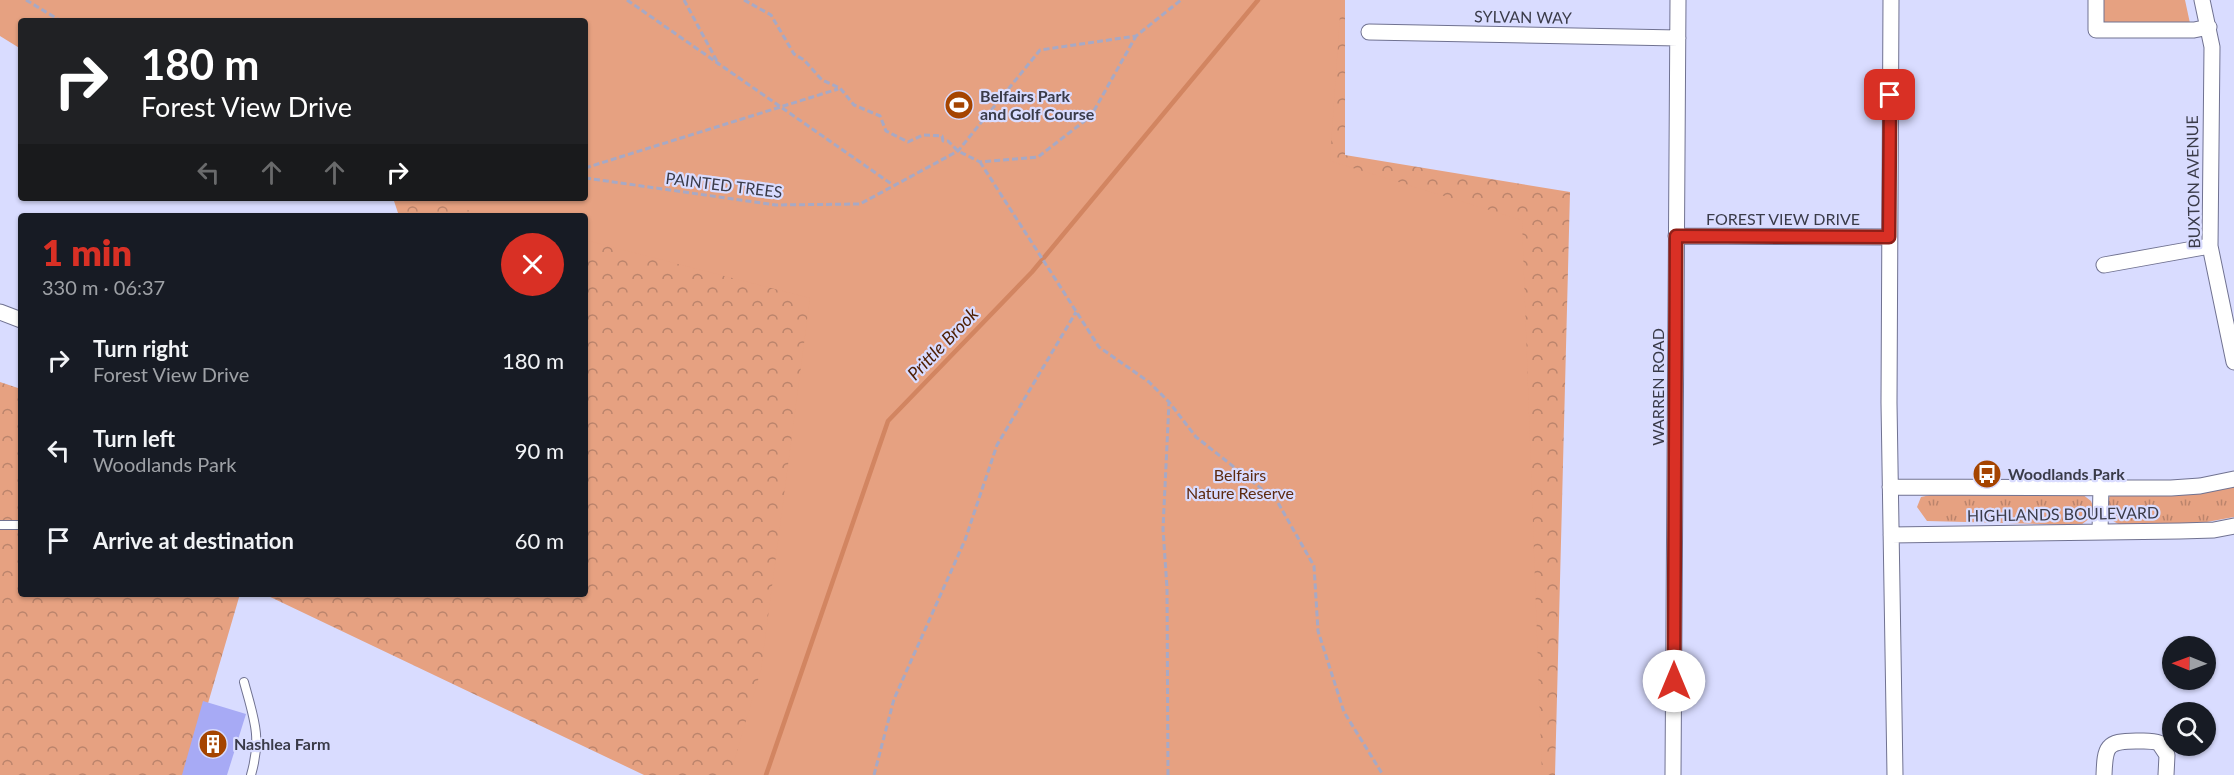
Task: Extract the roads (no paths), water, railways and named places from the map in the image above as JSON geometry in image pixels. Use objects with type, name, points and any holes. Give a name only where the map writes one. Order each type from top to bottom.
[{"type":"street","name":"WARREN ROAD","points":[[1673,775],[1678,0]]},
{"type":"street","points":[[1891,0],[1890,486],[1895,775]]},
{"type":"street","points":[[2096,0],[2096,30],[2194,30],[2209,27]]},
{"type":"street","name":"BUXTON AVENUE","points":[[2202,0],[2212,47],[2210,246],[2234,363]]},
{"type":"street","name":"SYLVAN WAY","points":[[1369,32],[1677,38]]},
{"type":"street","name":"FOREST VIEW DRIVE","points":[[1676,236],[1889,237]]},
{"type":"street","points":[[2104,265],[2210,246]]},
{"type":"street","points":[[0,312],[18,319]]},
{"type":"street","name":"HIGHLANDS BOULEVARD","points":[[1890,486],[2171,488],[2200,486],[2234,479]]},
{"type":"street","points":[[2100,532],[2101,486]]},
{"type":"street","name":"HIGHLANDS BOULEVARD","points":[[1891,535],[2214,530],[2234,526]]},
{"type":"street","points":[[2104,775],[2104,754],[2111,745],[2120,741],[2160,743],[2167,755],[2166,775]]},
{"type":"lane","points":[[0,525],[18,525]]},
{"type":"lane","points":[[244,682],[258,744],[251,775]]},
{"type":"waterway","name":"Prittle Brook","points":[[766,775],[888,421],[1032,272],[1258,0]]},
{"type":"place","name":"Belfairs Park and Golf Course","points":[[959,105]]},
{"type":"place","name":"Woodlands Park","points":[[1987,474]]},
{"type":"place","name":"Nashlea Farm","points":[[213,744]]},
{"type":"park label","name":"Belfairs Nature Reserve","points":[[1240,484]]}]
